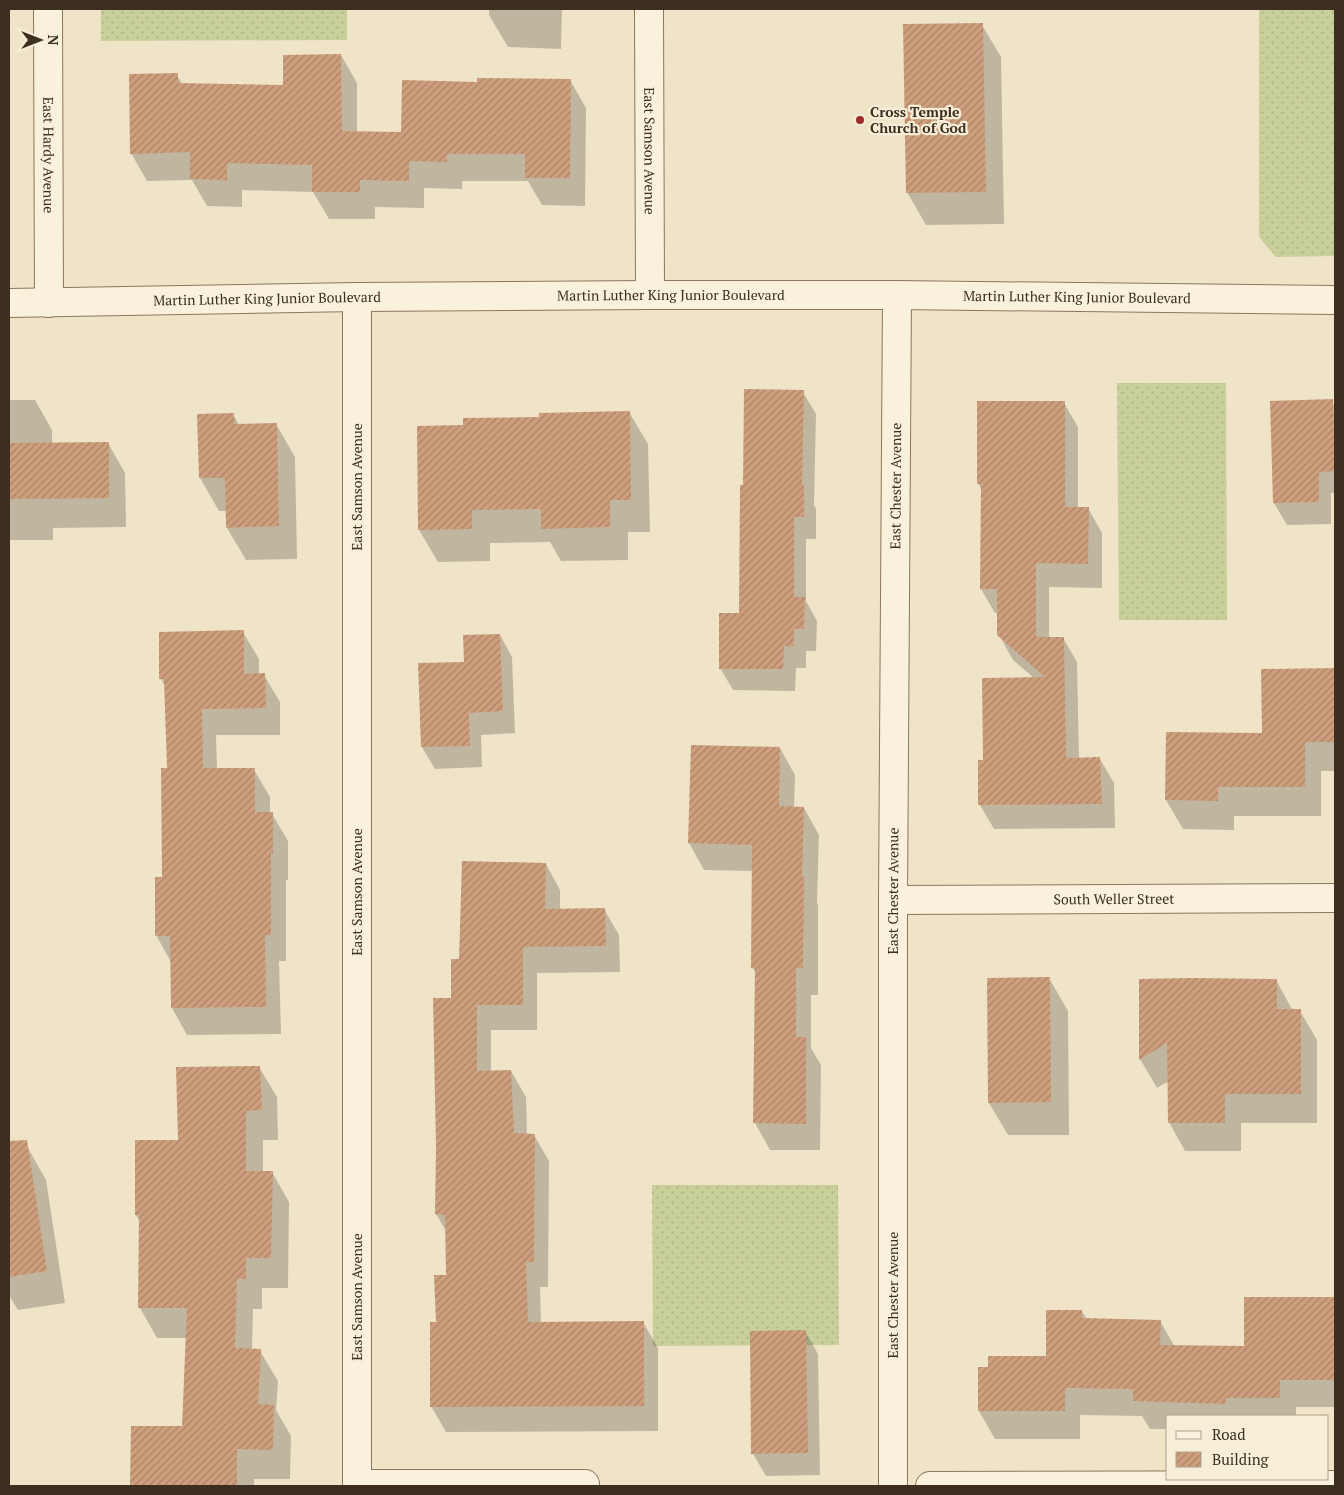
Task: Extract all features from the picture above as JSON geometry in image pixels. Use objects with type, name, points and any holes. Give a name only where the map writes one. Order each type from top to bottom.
[{"type":"street","name":"East Hardy Avenue","points":[[48,9],[49,303]]},
{"type":"street","name":"East Samson Avenue","points":[[649,9],[650,295]]},
{"type":"street","name":"Martin Luther King Junior Boulevard","points":[[9,303],[356,297],[650,295],[896,295],[1335,300]]},
{"type":"street","name":"East Chester Avenue","points":[[893,1486],[896,295]]},
{"type":"street","name":"East Samson Avenue","points":[[356,297],[356,1485]]},
{"type":"street","name":"South Weller Street","points":[[893,900],[1335,898]]},
{"type":"street","points":[[356,1485],[585,1484],[585,1486]]},
{"type":"street","points":[[930,1486],[1335,1485]]},
{"type":"green space","points":[[101,9],[347,9],[347,40],[101,41]]},
{"type":"green space","points":[[1259,9],[1335,9],[1335,256],[1276,257],[1259,237]]},
{"type":"green space","points":[[1117,383],[1226,383],[1227,620],[1119,620]]},
{"type":"green space","points":[[652,1185],[838,1185],[839,1345],[653,1346]]},
{"type":"building","points":[[983,23],[986,192],[906,193],[903,24]]},
{"type":"building","points":[[341,54],[342,131],[401,132],[402,80],[477,82],[477,78],[571,79],[570,178],[525,178],[525,154],[447,154],[447,162],[409,161],[409,181],[360,180],[360,192],[312,192],[312,165],[227,163],[227,180],[190,179],[190,152],[130,154],[129,74],[178,73],[178,83],[283,85],[283,55]]},
{"type":"building","points":[[744,389],[804,390],[802,485],[804,485],[804,517],[794,517],[794,597],[805,597],[804,629],[794,629],[794,646],[784,646],[783,669],[719,669],[719,613],[739,613],[740,485],[743,485]]},
{"type":"building","points":[[1333,399],[1335,471],[1319,472],[1319,502],[1273,503],[1270,401]]},
{"type":"building","points":[[977,401],[1065,401],[1065,507],[1089,507],[1088,564],[1036,563],[1036,637],[1064,637],[1066,758],[1100,757],[1102,804],[978,805],[978,760],[983,760],[982,678],[1045,677],[997,635],[997,589],[980,589],[981,484],[977,484]]},
{"type":"building","points":[[630,411],[631,500],[610,500],[610,527],[541,529],[541,509],[472,510],[472,529],[418,530],[417,426],[463,425],[463,418],[539,417],[539,413]]},
{"type":"building","points":[[234,413],[234,424],[277,423],[279,526],[226,528],[225,478],[199,478],[197,414]]},
{"type":"building","points":[[109,442],[109,498],[9,499],[9,443]]},
{"type":"building","points":[[244,630],[244,674],[265,673],[266,708],[202,709],[203,768],[255,768],[255,812],[273,812],[271,935],[265,935],[266,1007],[171,1008],[170,936],[155,936],[155,877],[162,877],[161,768],[167,768],[164,679],[159,679],[159,632]]},
{"type":"building","points":[[500,634],[503,711],[469,713],[470,746],[421,747],[418,663],[464,662],[463,635]]},
{"type":"building","points":[[1335,668],[1335,742],[1305,742],[1305,787],[1218,787],[1218,801],[1165,800],[1166,732],[1262,733],[1261,669]]},
{"type":"building","points":[[691,745],[780,747],[779,806],[804,807],[802,877],[804,877],[803,968],[796,968],[796,1037],[806,1037],[806,1124],[753,1123],[755,968],[751,968],[752,845],[688,843]]},
{"type":"building","points":[[462,861],[546,863],[545,909],[605,908],[606,946],[523,947],[523,1005],[477,1005],[477,1071],[511,1070],[514,1133],[535,1134],[534,1262],[526,1262],[528,1322],[644,1321],[644,1406],[430,1407],[430,1322],[436,1322],[434,1275],[446,1275],[445,1215],[435,1214],[436,1146],[433,998],[451,998],[451,959],[459,959]]},
{"type":"building","points":[[1050,977],[1051,1102],[988,1103],[987,978]]},
{"type":"building","points":[[1139,979],[1277,979],[1277,1009],[1301,1009],[1301,1094],[1225,1094],[1225,1123],[1168,1123],[1167,1043],[1139,1060]]},
{"type":"building","points":[[260,1066],[262,1110],[246,1111],[246,1171],[273,1171],[271,1258],[246,1258],[246,1279],[237,1279],[235,1348],[261,1349],[258,1404],[274,1405],[273,1450],[237,1449],[237,1486],[130,1486],[131,1426],[182,1426],[187,1308],[138,1308],[139,1215],[135,1215],[135,1140],[178,1140],[176,1067]]},
{"type":"building","points":[[27,1140],[47,1271],[9,1277],[9,1141]]},
{"type":"building","points":[[1244,1297],[1334,1297],[1335,1380],[1280,1380],[1280,1398],[1226,1398],[1226,1404],[1133,1401],[1133,1389],[1065,1388],[1065,1411],[978,1411],[978,1367],[988,1367],[988,1356],[1046,1356],[1046,1310],[1082,1310],[1082,1318],[1161,1320],[1160,1345],[1244,1346]]},
{"type":"building","points":[[806,1330],[808,1453],[751,1454],[750,1331]]},
{"type":"place","name":"Cross Temple Church of God","points":[[860,120]]}]
